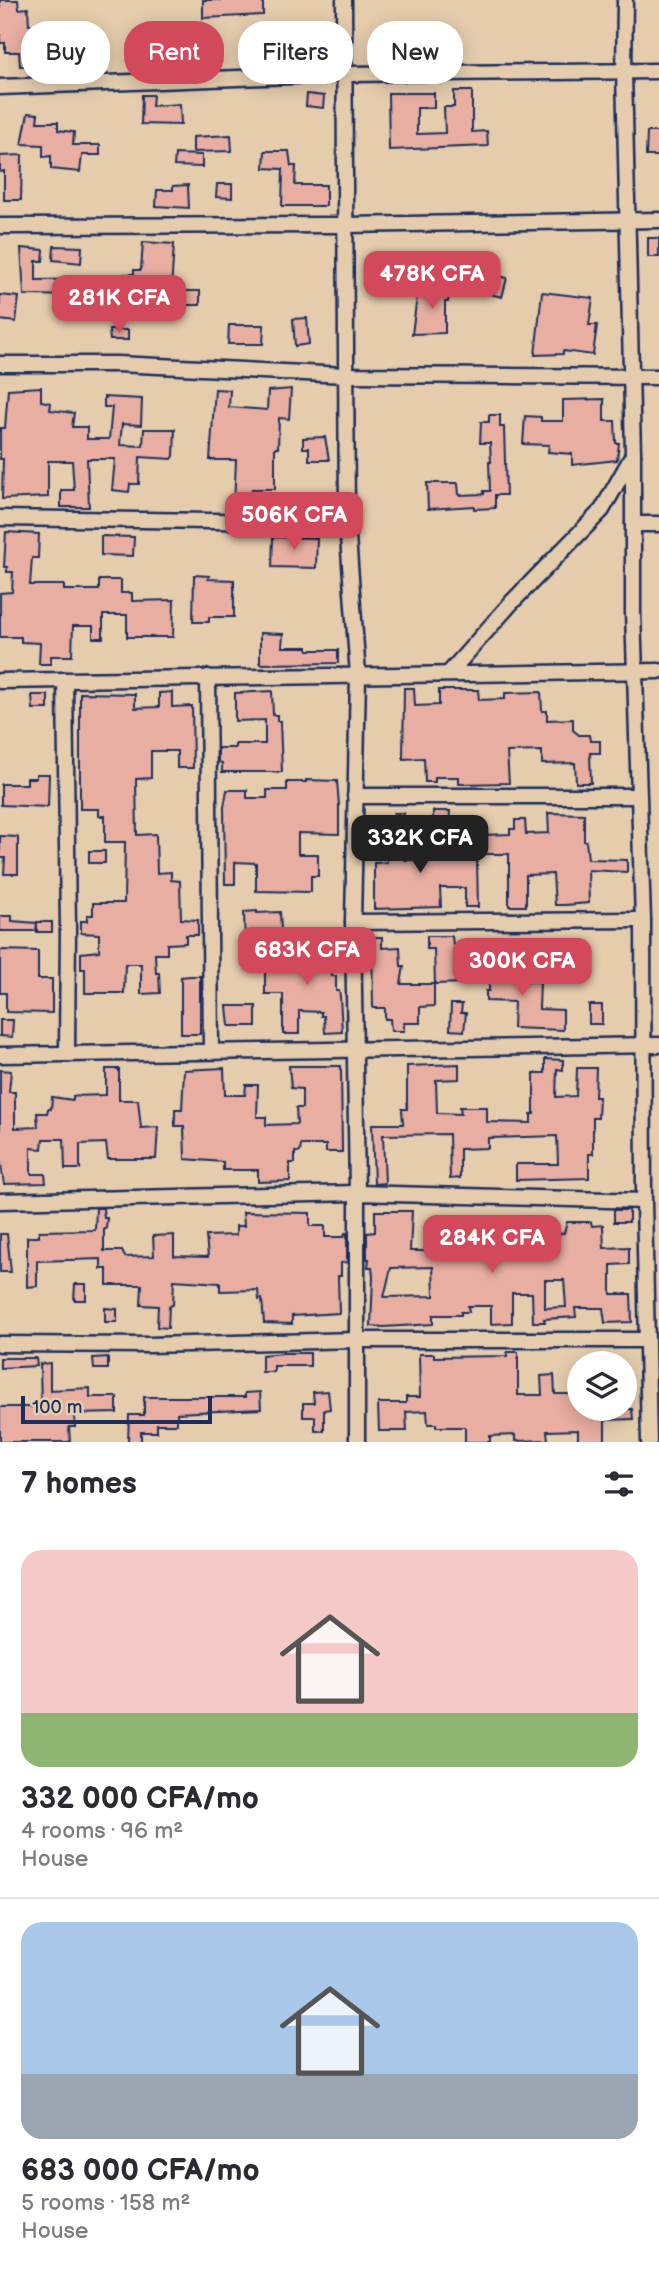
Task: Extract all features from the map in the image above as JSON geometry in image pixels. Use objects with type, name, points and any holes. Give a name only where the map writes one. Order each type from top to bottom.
[{"type":"street","points":[[344,0],[344,21]]},
{"type":"street","points":[[625,0],[635,671],[643,920],[644,1200],[649,1442]]},
{"type":"street","points":[[353,74],[659,71]]},
{"type":"street","points":[[0,87],[238,78]]},
{"type":"street","points":[[344,84],[347,523],[358,675],[353,922],[357,1442]]},
{"type":"street","points":[[0,226],[344,225],[659,220]]},
{"type":"street","points":[[0,364],[117,364],[346,375],[659,377]]},
{"type":"street","points":[[450,672],[512,602],[602,510],[633,454]]},
{"type":"street","points":[[0,518],[347,523]]},
{"type":"street","points":[[633,524],[659,524]]},
{"type":"street","points":[[0,681],[450,672],[659,671]]},
{"type":"street","points":[[208,677],[211,1051]]},
{"type":"street","points":[[65,680],[67,1053]]},
{"type":"street","points":[[355,796],[638,796]]},
{"type":"street","points":[[353,922],[643,920]]},
{"type":"street","points":[[0,1055],[659,1045]]},
{"type":"street","points":[[0,1201],[357,1193],[644,1200]]},
{"type":"street","points":[[0,1344],[149,1345],[356,1340],[647,1339]]},
{"type":"building","points":[[0,0],[18,0],[19,9],[28,8],[29,21],[21,21],[21,66],[19,52],[5,52],[5,43],[0,43]]},
{"type":"building","points":[[203,0],[263,0],[263,15],[203,18]]},
{"type":"building","points":[[454,91],[472,91],[472,132],[487,131],[488,146],[389,150],[388,93],[434,93],[434,108],[417,108],[417,134],[445,133],[444,107],[454,107]]},
{"type":"building","points":[[307,94],[324,96],[323,108],[306,106]]},
{"type":"building","points":[[142,95],[153,95],[152,106],[180,104],[181,125],[141,124]]},
{"type":"building","points":[[28,113],[38,114],[37,122],[58,122],[58,130],[74,132],[73,145],[100,145],[100,155],[82,155],[80,172],[51,169],[51,156],[43,157],[43,145],[22,144]]},
{"type":"building","points":[[647,132],[659,132],[659,156],[646,156]]},
{"type":"building","points":[[231,135],[232,151],[193,152],[193,137]]},
{"type":"building","points":[[265,151],[289,151],[291,166],[296,166],[295,185],[326,185],[326,206],[282,206],[283,169],[264,168]]},
{"type":"building","points":[[175,154],[202,155],[202,167],[174,166]]},
{"type":"building","points":[[22,155],[21,200],[4,200],[4,171],[0,172],[0,156]]},
{"type":"building","points":[[217,184],[232,184],[232,198],[216,197]]},
{"type":"building","points":[[188,185],[189,208],[156,206],[157,190],[173,190],[173,186]]},
{"type":"building","points":[[648,238],[659,238],[659,257],[648,257]]},
{"type":"building","points":[[143,242],[174,244],[171,291],[200,291],[200,305],[170,305],[169,308],[142,306],[143,290],[123,289],[124,274],[134,274],[134,270],[141,270]]},
{"type":"building","points":[[54,246],[82,247],[81,263],[53,260]]},
{"type":"building","points":[[21,248],[44,250],[43,261],[36,261],[36,280],[100,279],[99,291],[124,293],[123,310],[82,304],[83,296],[24,295]]},
{"type":"building","points":[[375,268],[390,270],[388,284],[373,282]]},
{"type":"building","points":[[439,273],[444,274],[445,287],[450,287],[448,302],[445,302],[445,333],[412,334],[417,296],[435,298]]},
{"type":"building","points":[[495,275],[507,278],[502,297],[490,294]]},
{"type":"building","points":[[542,292],[593,298],[589,325],[597,325],[593,355],[563,351],[563,354],[535,355]]},
{"type":"building","points":[[0,295],[19,297],[16,322],[0,320]]},
{"type":"building","points":[[307,318],[309,344],[295,346],[293,319]]},
{"type":"building","points":[[229,325],[264,325],[263,344],[228,344]]},
{"type":"building","points":[[109,330],[128,330],[128,340],[110,340]]},
{"type":"building","points":[[41,387],[41,401],[51,403],[50,410],[74,413],[72,427],[87,427],[87,439],[109,439],[112,407],[104,407],[104,397],[142,399],[141,425],[122,424],[120,445],[143,446],[144,429],[175,429],[174,456],[172,459],[140,457],[139,484],[130,484],[129,492],[112,490],[115,459],[87,459],[89,507],[61,507],[61,490],[74,490],[72,461],[48,461],[48,497],[2,499],[3,459],[0,459],[0,428],[5,428],[8,389]]},
{"type":"building","points":[[215,389],[230,390],[229,407],[267,410],[268,391],[291,389],[289,419],[279,418],[278,448],[275,448],[275,489],[252,489],[250,505],[234,504],[236,460],[210,460]]},
{"type":"building","points":[[604,399],[604,421],[615,421],[616,443],[619,443],[617,460],[572,465],[572,454],[548,452],[549,445],[523,444],[525,416],[541,417],[541,421],[563,421],[563,400]]},
{"type":"building","points":[[489,415],[500,415],[500,427],[504,427],[506,495],[495,495],[495,508],[474,509],[474,506],[428,509],[427,483],[458,483],[459,495],[484,494],[484,491],[490,491],[490,443],[480,443],[481,422],[489,422]]},
{"type":"building","points":[[325,437],[329,460],[309,460],[309,448],[303,448],[303,438]]},
{"type":"building","points":[[6,532],[39,534],[38,558],[32,558],[30,585],[64,585],[64,590],[99,590],[99,580],[121,580],[121,593],[132,593],[132,601],[174,600],[173,637],[127,637],[127,615],[103,615],[103,638],[93,638],[93,626],[73,626],[72,656],[51,656],[51,664],[39,664],[40,643],[21,642],[21,637],[0,637],[0,593],[12,592],[13,572],[7,572],[7,567],[4,567]]},
{"type":"building","points":[[101,536],[134,537],[133,556],[101,555]]},
{"type":"building","points":[[273,537],[317,538],[316,568],[272,567]]},
{"type":"building","points":[[194,575],[209,576],[208,579],[234,580],[234,617],[209,617],[209,622],[193,622]]},
{"type":"building","points":[[260,633],[283,634],[282,647],[338,650],[338,663],[260,664]]},
{"type":"building","points":[[404,688],[414,688],[415,706],[439,705],[439,690],[478,690],[479,700],[505,699],[505,693],[541,692],[542,711],[547,711],[547,720],[573,719],[573,730],[579,735],[589,735],[590,741],[600,741],[600,753],[590,753],[591,783],[576,783],[575,763],[542,764],[542,751],[507,752],[509,783],[459,784],[459,777],[435,777],[435,782],[425,782],[424,758],[403,759]]},
{"type":"building","points":[[272,691],[273,715],[277,715],[277,721],[280,721],[282,772],[222,772],[222,763],[218,762],[218,748],[235,748],[235,744],[265,744],[265,720],[235,721],[235,693]]},
{"type":"building","points":[[172,692],[172,707],[192,706],[193,768],[177,768],[177,751],[151,751],[151,778],[136,779],[137,835],[156,834],[157,873],[171,872],[171,880],[180,881],[181,919],[198,920],[198,935],[186,935],[186,943],[167,944],[167,954],[155,954],[160,993],[141,994],[141,964],[125,964],[124,993],[85,993],[85,969],[81,969],[81,953],[99,951],[99,934],[81,933],[81,921],[87,921],[87,915],[93,915],[93,903],[124,903],[125,842],[105,842],[105,816],[99,816],[99,809],[80,809],[80,693],[135,694],[135,708],[159,707],[159,693]]},
{"type":"building","points":[[32,695],[48,695],[48,709],[33,709]]},
{"type":"building","points":[[36,774],[49,774],[48,807],[1,805],[1,784],[27,784],[27,778],[36,778]]},
{"type":"building","points":[[337,781],[339,805],[339,834],[298,833],[298,854],[318,854],[318,876],[311,876],[311,892],[256,891],[256,863],[235,862],[235,884],[225,884],[224,807],[227,790],[247,790],[247,798],[267,798],[267,790],[287,790],[287,782]]},
{"type":"building","points":[[433,811],[450,811],[449,825],[433,825]]},
{"type":"building","points":[[394,813],[404,813],[405,860],[435,860],[435,847],[450,846],[450,859],[477,860],[478,907],[465,907],[465,888],[440,888],[441,907],[374,909],[374,863],[387,862],[386,819],[394,819]]},
{"type":"building","points":[[548,813],[584,814],[584,841],[588,859],[627,860],[627,872],[588,870],[589,903],[565,905],[555,905],[553,874],[526,875],[526,906],[509,906],[509,854],[482,854],[482,835],[510,834],[510,829],[515,829],[515,820],[525,820],[526,834],[549,833]]},
{"type":"building","points":[[0,836],[18,837],[18,874],[4,874],[5,858],[0,858]]},
{"type":"building","points":[[89,851],[105,851],[105,863],[89,863]]},
{"type":"building","points":[[244,912],[280,912],[282,947],[245,948]]},
{"type":"building","points":[[0,916],[12,916],[12,921],[37,923],[36,931],[0,931]]},
{"type":"building","points":[[37,922],[52,922],[52,932],[37,932]]},
{"type":"building","points":[[427,936],[452,936],[453,945],[460,945],[461,953],[471,954],[471,965],[464,964],[464,983],[435,984],[434,949],[427,949]]},
{"type":"building","points":[[372,937],[382,937],[382,948],[400,947],[401,966],[404,966],[401,984],[434,984],[434,1006],[420,1007],[420,1023],[404,1023],[404,1031],[391,1031],[390,1019],[385,1019],[385,1008],[373,1008]]},
{"type":"building","points":[[283,947],[339,947],[339,957],[331,957],[332,976],[336,976],[336,991],[339,991],[340,996],[342,1032],[325,1033],[324,1016],[321,1016],[321,1012],[299,1011],[299,1034],[283,1034],[283,994],[265,994],[265,968],[283,968]]},
{"type":"building","points":[[0,950],[38,951],[38,979],[52,979],[52,1013],[6,1012],[6,993],[0,993]]},
{"type":"building","points":[[489,964],[525,965],[525,981],[540,982],[539,1009],[563,1010],[563,1030],[513,1028],[514,1002],[486,1001],[486,991],[489,991]]},
{"type":"building","points":[[200,976],[200,1034],[181,1034],[181,977]]},
{"type":"building","points":[[451,1004],[462,1004],[461,1013],[466,1013],[464,1031],[450,1030]]},
{"type":"building","points":[[589,1005],[602,1005],[602,1024],[589,1024]]},
{"type":"building","points":[[227,1006],[256,1006],[256,1026],[229,1026]]},
{"type":"building","points":[[0,1020],[13,1020],[12,1037],[0,1036]]},
{"type":"building","points":[[545,1059],[563,1060],[563,1070],[557,1069],[556,1097],[576,1096],[577,1068],[596,1068],[595,1097],[599,1097],[598,1118],[593,1118],[593,1154],[589,1154],[589,1178],[516,1180],[516,1164],[558,1164],[557,1136],[488,1138],[488,1148],[460,1149],[460,1178],[450,1179],[449,1134],[383,1135],[385,1183],[374,1184],[372,1124],[403,1124],[402,1109],[407,1109],[407,1066],[459,1064],[459,1079],[436,1080],[437,1113],[461,1114],[460,1107],[487,1107],[487,1122],[531,1123],[531,1114],[534,1114],[534,1073],[545,1073]]},
{"type":"building","points":[[289,1066],[341,1066],[342,1152],[326,1152],[326,1145],[301,1145],[300,1152],[295,1152],[295,1163],[290,1163],[290,1181],[258,1182],[258,1170],[223,1170],[223,1162],[185,1159],[184,1126],[175,1126],[175,1109],[182,1109],[184,1070],[224,1068],[225,1095],[245,1095],[246,1085],[258,1085],[257,1117],[266,1117],[266,1125],[297,1124],[296,1108],[302,1108],[302,1089],[291,1088]]},
{"type":"building","points":[[106,1069],[119,1069],[119,1100],[138,1100],[141,1128],[158,1127],[156,1159],[108,1159],[106,1143],[80,1144],[80,1169],[65,1169],[64,1139],[43,1139],[42,1149],[31,1148],[31,1174],[45,1174],[46,1183],[4,1184],[0,1159],[0,1070],[11,1071],[9,1092],[15,1092],[15,1128],[38,1127],[37,1113],[47,1113],[48,1109],[51,1109],[52,1097],[73,1100],[73,1096],[106,1095]]},
{"type":"building","points":[[96,1208],[103,1208],[104,1218],[107,1218],[104,1251],[122,1251],[125,1257],[154,1256],[153,1236],[174,1235],[174,1256],[208,1257],[206,1236],[236,1235],[236,1226],[244,1226],[243,1212],[310,1213],[310,1226],[325,1226],[325,1237],[344,1237],[347,1233],[347,1262],[341,1263],[341,1276],[338,1276],[339,1313],[292,1316],[292,1324],[264,1323],[262,1299],[259,1300],[258,1290],[220,1291],[220,1283],[174,1280],[173,1305],[169,1306],[168,1328],[157,1327],[158,1306],[141,1305],[142,1285],[107,1285],[107,1269],[101,1269],[101,1259],[37,1261],[37,1286],[27,1287],[27,1237],[39,1237],[39,1231],[95,1230]]},
{"type":"building","points":[[614,1210],[629,1210],[629,1222],[614,1222]]},
{"type":"building","points":[[375,1211],[412,1211],[410,1251],[433,1251],[433,1248],[452,1247],[452,1238],[466,1237],[466,1248],[486,1248],[486,1237],[564,1233],[567,1222],[603,1225],[604,1248],[629,1247],[629,1264],[611,1265],[611,1294],[631,1294],[632,1322],[605,1323],[603,1308],[575,1308],[576,1317],[533,1322],[532,1293],[512,1293],[512,1323],[491,1324],[491,1306],[468,1306],[469,1312],[461,1312],[461,1315],[433,1315],[433,1324],[371,1326],[373,1277],[372,1267],[368,1267],[367,1233],[375,1232]],"holes":[[[433,1267],[434,1296],[384,1297],[391,1268]],[[545,1280],[564,1280],[566,1307],[545,1308]]]},
{"type":"building","points":[[0,1234],[7,1234],[11,1272],[0,1272]]},
{"type":"building","points":[[75,1284],[86,1284],[86,1300],[74,1300]]},
{"type":"building","points":[[105,1308],[117,1309],[117,1322],[105,1322]]},
{"type":"building","points":[[507,1352],[518,1352],[518,1395],[542,1395],[541,1376],[554,1375],[555,1394],[567,1394],[567,1421],[606,1421],[605,1442],[578,1442],[578,1430],[547,1431],[548,1440],[515,1441],[515,1435],[490,1436],[490,1442],[465,1442],[465,1427],[436,1427],[436,1424],[428,1424],[427,1411],[406,1412],[407,1431],[379,1431],[378,1403],[406,1403],[406,1397],[420,1397],[419,1354],[434,1354],[434,1357],[507,1356]]},
{"type":"building","points":[[310,1353],[310,1366],[274,1366],[274,1372],[262,1372],[262,1355]]},
{"type":"building","points":[[108,1357],[108,1369],[94,1369],[93,1358]]},
{"type":"building","points":[[0,1358],[36,1358],[37,1366],[0,1368]]},
{"type":"building","points":[[50,1363],[50,1390],[90,1388],[90,1397],[117,1397],[117,1413],[74,1414],[75,1427],[69,1427],[70,1442],[0,1442],[0,1407],[41,1407],[40,1364]]},
{"type":"building","points":[[328,1391],[330,1409],[324,1410],[324,1431],[315,1431],[315,1417],[303,1417],[303,1403],[314,1403],[313,1392]]},
{"type":"building","points":[[260,1392],[261,1409],[177,1413],[177,1424],[157,1424],[157,1432],[141,1432],[141,1442],[128,1442],[129,1415],[144,1415],[144,1397],[245,1397],[245,1393]]}]
